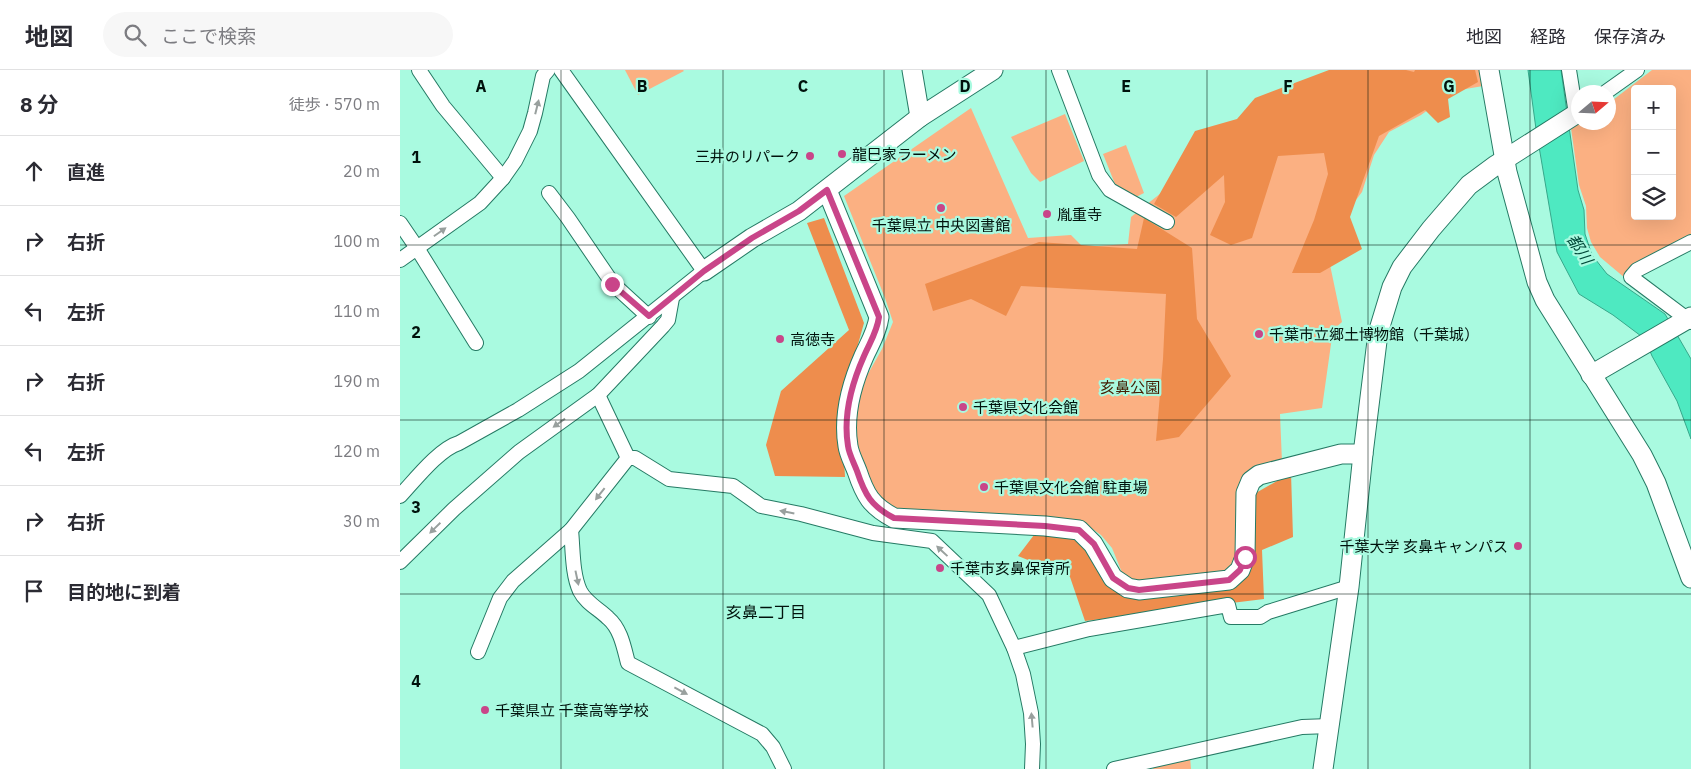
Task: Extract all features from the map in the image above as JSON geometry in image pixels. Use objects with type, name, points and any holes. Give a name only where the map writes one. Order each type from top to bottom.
[{"type":"street","points":[[419,70],[443,106],[503,178]]},
{"type":"street","points":[[400,260],[480,203],[503,178],[515,161],[530,131],[539,100],[543,76],[548,70]]},
{"type":"street","points":[[561,70],[704,271]]},
{"type":"street","points":[[912,70],[920,117]]},
{"type":"street","points":[[400,496],[436,458],[453,445],[518,410],[579,371],[704,271],[752,238],[799,211],[920,117],[994,70]]},
{"type":"street","points":[[1059,70],[1099,175],[1110,190],[1167,222]]},
{"type":"street","points":[[1489,70],[1507,172],[1537,282],[1545,300],[1642,455],[1656,484],[1691,578]]},
{"type":"street","points":[[1569,70],[1572,85]]},
{"type":"street","points":[[1616,85],[1637,70]]},
{"type":"street","points":[[1323,769],[1349,587],[1378,333],[1392,287],[1402,266],[1458,196],[1480,176],[1505,158],[1571,117]]},
{"type":"street","points":[[827,190],[879,317],[878,328],[863,357],[846,417],[848,447],[866,495],[878,510],[894,518],[1045,526],[1079,530],[1094,544],[1113,578],[1128,588],[1139,590],[1229,580],[1240,570],[1245,557],[1246,493],[1251,481],[1259,475],[1342,454],[1363,454]]},
{"type":"street","points":[[549,193],[612,284],[649,316]]},
{"type":"street","points":[[400,223],[476,344]]},
{"type":"street","points":[[1591,375],[1690,319],[1631,278],[1637,270],[1691,242]]},
{"type":"street","points":[[400,562],[454,508],[505,463],[598,395],[668,320],[672,298]]},
{"type":"street","points":[[598,395],[628,458]]},
{"type":"street","points":[[478,652],[500,598],[513,581],[571,530],[628,458]]},
{"type":"street","points":[[628,458],[635,458],[669,479],[733,486],[761,506],[873,533],[932,541],[989,596],[1014,648],[1023,674],[1031,713],[1032,769]]},
{"type":"street","points":[[571,530],[576,581],[586,599],[610,620],[623,641],[628,663],[762,734],[773,747],[784,769]]},
{"type":"street","points":[[1014,648],[1088,629],[1228,604],[1231,617],[1260,617],[1268,612],[1349,587]]},
{"type":"street","points":[[1114,769],[1302,727],[1330,726]]},
{"type":"green space","points":[[625,70],[683,70],[684,71],[638,95]]},
{"type":"green space","name":"亥鼻公園","points":[[1348,70],[1479,70],[1483,86],[1454,91],[1421,115],[1389,132],[1374,155],[1362,192],[1325,241],[1342,322],[1333,330],[1322,408],[1280,414],[1282,462],[1246,474],[1239,483],[1236,555],[1233,564],[1224,574],[1134,581],[1123,575],[1112,548],[1101,535],[1084,523],[1034,515],[910,513],[893,509],[878,498],[859,457],[854,436],[860,388],[882,349],[893,322],[844,196],[971,108],[1028,238],[1071,235],[1083,247],[1128,244],[1131,217],[1181,177]]},
{"type":"green space","points":[[1652,70],[1691,70],[1691,237],[1625,278],[1600,257],[1591,242],[1587,228],[1586,206],[1579,185],[1571,130],[1616,130],[1616,98],[1631,86],[1631,220],[1676,220],[1676,85],[1632,85]]},
{"type":"green space","points":[[1065,114],[1084,161],[1040,182],[1031,173],[1011,137]]},
{"type":"green space","points":[[1126,145],[1144,193],[1136,197],[1115,184],[1103,154]]},
{"type":"green space","points":[[1190,756],[1191,769],[1153,769],[1153,764]]},
{"type":"shaded area","points":[[1329,70],[1406,70],[1414,72],[1415,70],[1475,70],[1478,82],[1448,99],[1450,117],[1438,123],[1425,110],[1379,136],[1350,217],[1362,249],[1320,273],[1292,273],[1314,220],[1328,174],[1324,153],[1278,156],[1252,238],[1231,245],[1210,235],[1225,202],[1224,175],[1176,217],[1154,204],[1195,131],[1237,119],[1255,98]]},
{"type":"shaded area","points":[[824,218],[864,323],[841,405],[845,477],[775,476],[766,445],[781,391],[849,330],[807,223]]},
{"type":"shaded area","points":[[1144,218],[1192,248],[1197,319],[1231,376],[1179,437],[1156,441],[1166,294],[1021,286],[1006,316],[971,299],[933,311],[925,284],[1039,242],[1137,249]]},
{"type":"shaded area","points":[[1291,473],[1293,537],[1262,550],[1264,599],[1085,621],[1070,577],[1018,556],[1037,531],[1075,536],[1121,596],[1223,588],[1254,547],[1254,494]]},
{"type":"water","name":"都川","points":[[1528,70],[1561,70],[1578,190],[1584,210],[1585,234],[1592,255],[1607,274],[1665,314],[1691,359],[1691,439],[1677,401],[1652,356],[1645,339],[1613,315],[1579,294],[1557,252]]},
{"type":"place","name":"龍巳家ラーメン","points":[[842,154]]},
{"type":"place","name":"三井のリパーク","points":[[810,156]]},
{"type":"place","name":"千葉県立 中央図書館","points":[[941,208]]},
{"type":"place","name":"胤重寺","points":[[1047,214]]},
{"type":"place","name":"千葉市立郷土博物館（千葉城）","points":[[1259,334]]},
{"type":"place","name":"高徳寺","points":[[780,339]]},
{"type":"place","name":"千葉県文化会館","points":[[963,407]]},
{"type":"place","name":"千葉県文化会館 駐車場","points":[[984,487]]},
{"type":"place","name":"千葉大学 亥鼻キャンパス","points":[[1518,546]]},
{"type":"place","name":"千葉市亥鼻保育所","points":[[940,568]]},
{"type":"place","name":"千葉県立 千葉高等学校","points":[[485,710]]},
{"type":"district","name":"亥鼻二丁目","points":[[766,612]]},
{"type":"route","points":[[612,284],[649,316],[704,271],[752,238],[799,211],[827,190],[879,317],[878,328],[863,357],[853,387],[846,417],[848,447],[866,495],[878,510],[894,518],[1045,526],[1079,530],[1094,544],[1113,578],[1128,588],[1139,590],[1229,580],[1240,570],[1245,557]]}]
